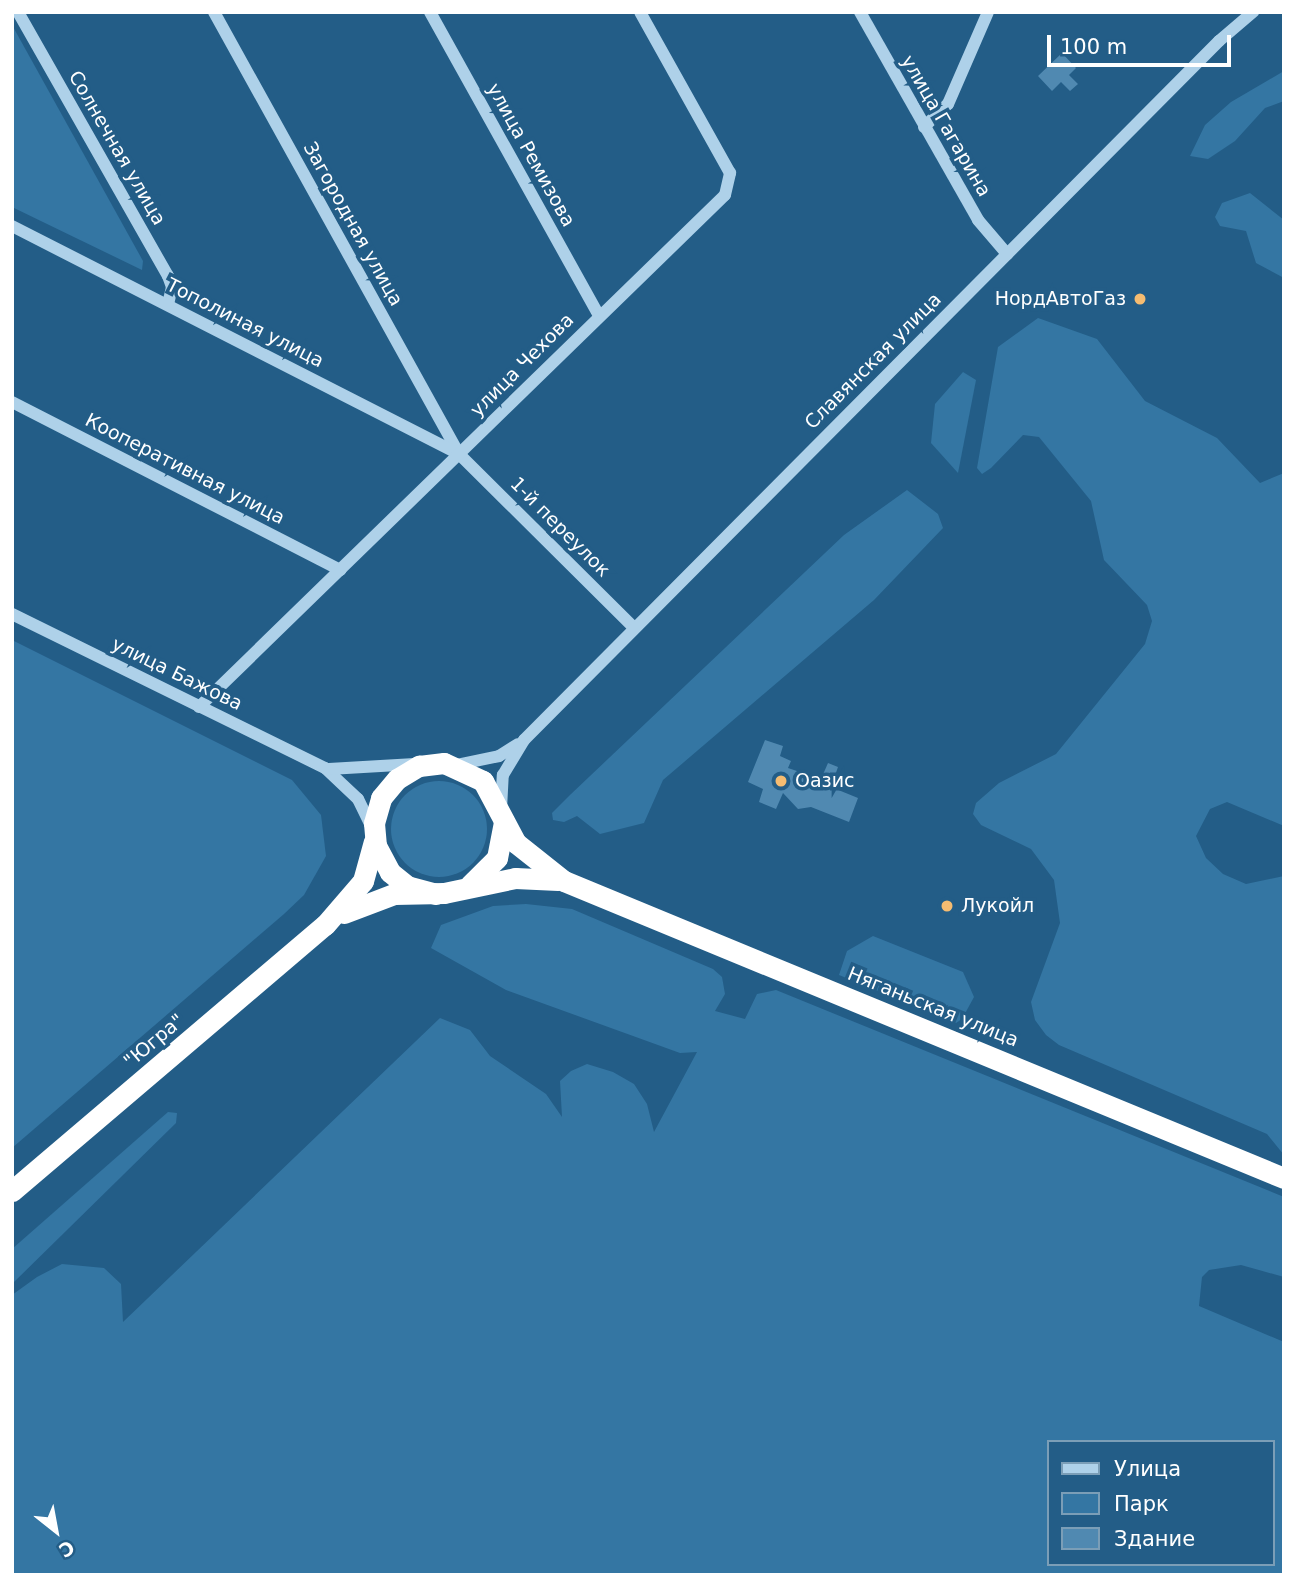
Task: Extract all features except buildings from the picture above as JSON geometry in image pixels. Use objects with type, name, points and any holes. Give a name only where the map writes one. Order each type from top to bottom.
[{"type":"highway","points":[[325,925],[363,881],[374,835],[377,806],[391,784],[411,769],[444,764],[484,781],[520,848],[564,881]]},
{"type":"highway","points":[[465,888],[497,858],[502,813]]},
{"type":"highway","points":[[374,835],[395,877],[436,894]]},
{"type":"highway","points":[[325,925],[379,897],[436,894],[515,878],[564,881]]},
{"type":"highway","name":"Няганьская улица","points":[[564,881],[1284,1178]]},
{"type":"highway","name":"\"Югра\"","points":[[12,1191],[325,925]]},
{"type":"street","name":"Солнечная улица","points":[[18,12],[168,276],[172,287],[168,305]]},
{"type":"street","name":"Загородная улица","points":[[214,12],[459,454]]},
{"type":"street","name":"улица Ремизова","points":[[430,12],[599,316]]},
{"type":"street","name":"улица Чехова","points":[[199,707],[732,183],[640,12]]},
{"type":"street","name":"улица Гагарина","points":[[860,12],[978,220],[1007,254]]},
{"type":"street","points":[[924,127],[948,104],[988,12]]},
{"type":"street","name":"Славянская улица","points":[[524,740],[1007,254],[1253,12]]},
{"type":"street","name":"Тополиная улица","points":[[12,226],[459,454]]},
{"type":"street","name":"Кооперативная улица","points":[[12,402],[341,570]]},
{"type":"street","name":"1-й переулок","points":[[459,454],[634,628]]},
{"type":"street","name":"улица Бажова","points":[[12,614],[325,768]]},
{"type":"street","points":[[325,768],[360,771],[444,764],[499,756],[524,740]]},
{"type":"street","points":[[502,813],[503,775],[524,740]]},
{"type":"street","points":[[325,768],[358,799],[374,835]]},
{"type":"green space","points":[[12,25],[143,261],[142,270],[12,207]]},
{"type":"green space","points":[[1284,71],[1284,101],[1265,108],[1235,141],[1208,159],[1190,156],[1205,125],[1231,102]]},
{"type":"green space","points":[[1250,193],[1284,220],[1284,278],[1256,263],[1246,231],[1220,226],[1215,217],[1222,203]]},
{"type":"green space","points":[[1038,318],[1097,339],[1145,401],[1217,438],[1260,483],[1284,473],[1284,826],[1227,802],[1210,809],[1196,836],[1206,858],[1223,874],[1246,884],[1284,876],[1284,1155],[1267,1134],[1059,1045],[1046,1035],[1035,1020],[1031,1002],[1060,923],[1054,880],[1031,849],[981,825],[973,814],[976,803],[999,783],[1056,754],[1145,644],[1152,621],[1147,605],[1104,560],[1091,501],[1039,437],[1023,435],[991,468],[982,474],[977,468],[998,347]]},
{"type":"green space","points":[[963,372],[976,380],[958,473],[931,443],[935,404]]},
{"type":"green space","points":[[907,490],[938,514],[943,528],[874,600],[663,780],[644,823],[600,834],[577,816],[564,822],[553,820],[552,813],[570,795],[844,535]]},
{"type":"green space","points":[[12,640],[292,780],[321,815],[326,856],[304,895],[284,914],[12,1148]]},
{"type":"green space","points":[[439,781],[457,785],[473,795],[483,811],[487,829],[483,847],[473,863],[457,873],[439,877],[421,873],[405,863],[395,847],[391,829],[395,811],[405,795],[421,785]]},
{"type":"green space","points":[[526,904],[572,909],[713,969],[722,977],[725,994],[715,1011],[745,1019],[757,994],[776,990],[1284,1197],[1284,1277],[1241,1265],[1209,1270],[1202,1277],[1199,1306],[1284,1342],[1284,1575],[12,1575],[12,1295],[37,1277],[62,1264],[104,1268],[121,1284],[123,1322],[440,1018],[470,1030],[490,1056],[546,1094],[562,1117],[560,1081],[571,1071],[587,1064],[613,1072],[634,1084],[647,1104],[654,1132],[697,1052],[680,1053],[506,990],[431,948],[441,925],[493,906]]},
{"type":"green space","points":[[873,936],[963,972],[974,997],[962,1019],[956,1023],[839,975],[847,951]]},
{"type":"green space","points":[[168,1112],[177,1113],[176,1123],[12,1284],[12,1249]]},
{"type":"place","name":"НордАвтоГаз","points":[[1140,299]]},
{"type":"place","name":"Оазис","points":[[781,781]]},
{"type":"place","name":"Лукойл","points":[[947,906]]}]
